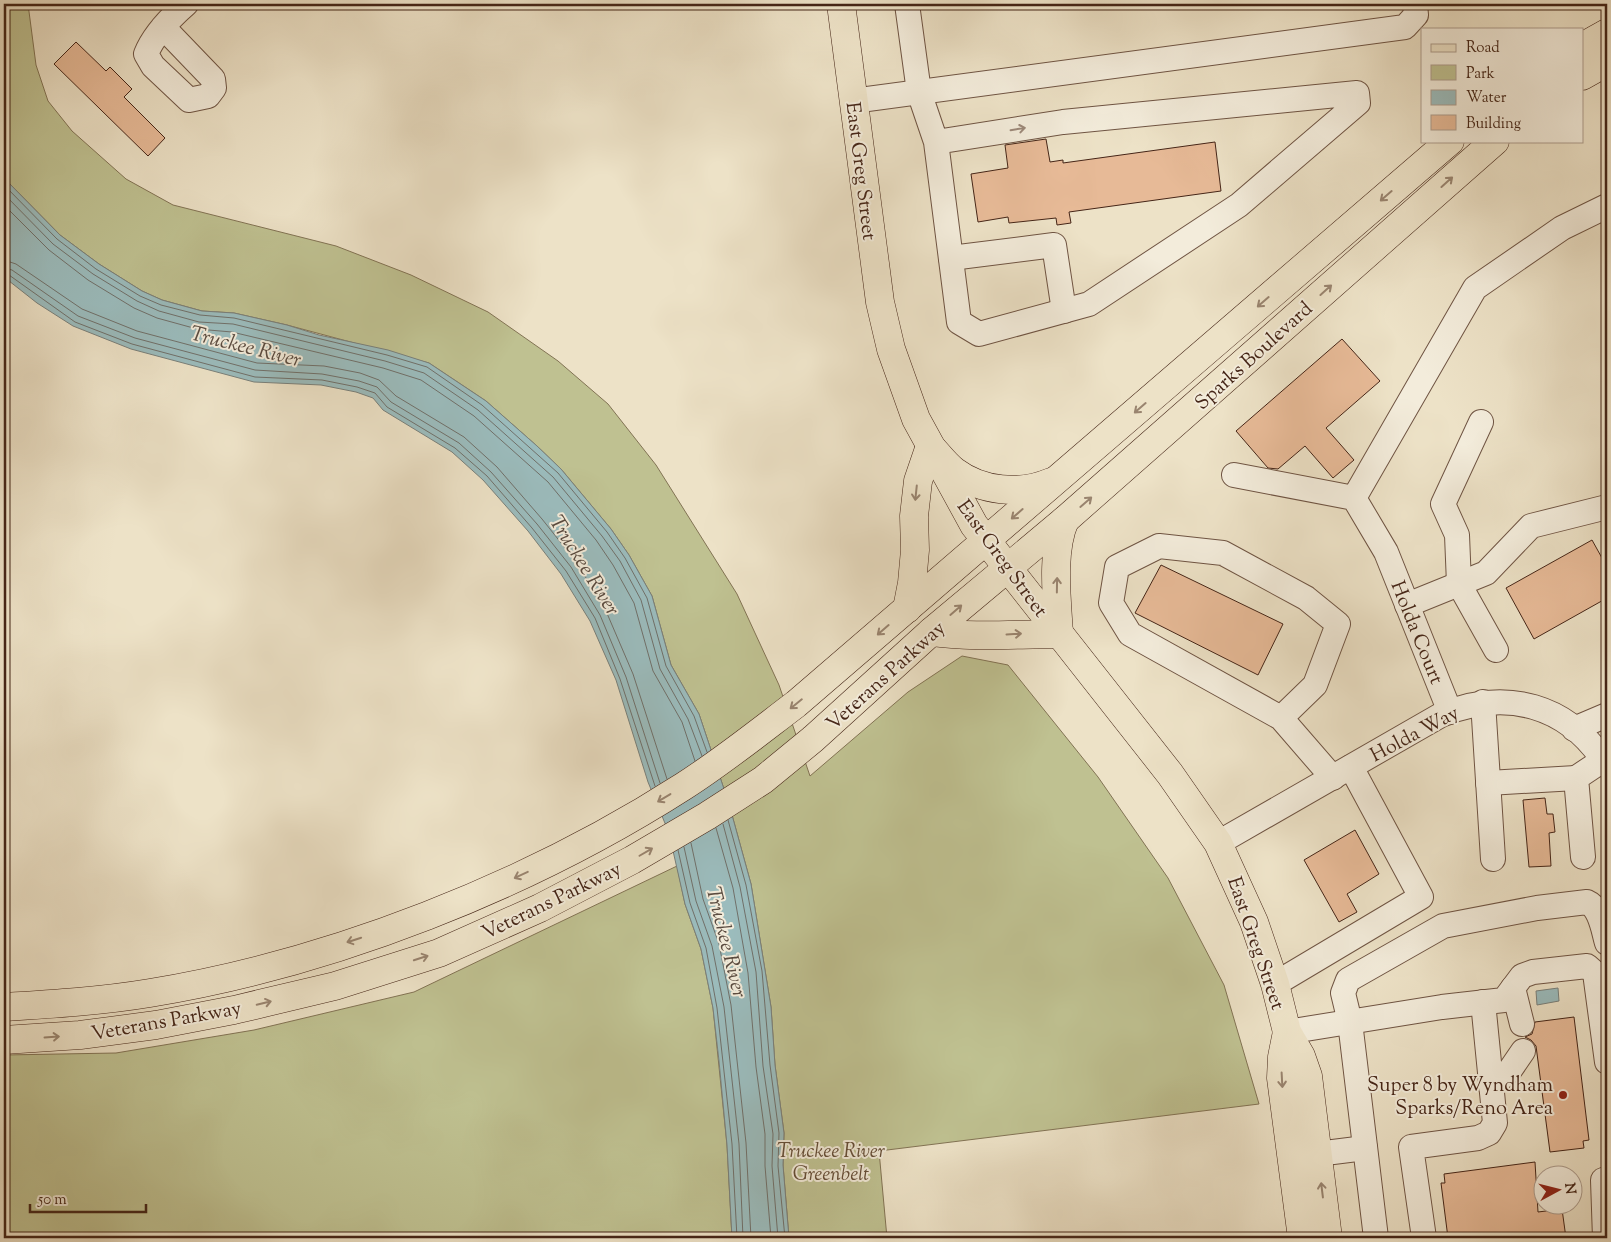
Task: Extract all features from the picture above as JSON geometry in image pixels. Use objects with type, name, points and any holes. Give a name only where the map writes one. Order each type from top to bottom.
[{"type":"main road","name":"East Greg Street","points":[[841,4],[880,302],[904,386],[930,446],[966,511],[986,541],[1008,566],[1059,634],[1170,774],[1218,843],[1254,922],[1275,984],[1287,1032],[1301,1056],[1308,1076],[1328,1238]]},
{"type":"main road","points":[[1584,46],[1607,33]]},
{"type":"main road","points":[[1584,75],[1607,62]]},
{"type":"main road","name":"Sparks Boulevard","points":[[986,541],[1449,142]]},
{"type":"main road","name":"Sparks Boulevard","points":[[1008,566],[1065,520],[1494,142]]},
{"type":"main road","points":[[906,610],[912,583],[914,516],[918,481],[930,446],[955,471],[979,484],[997,489],[1036,488],[1059,479]]},
{"type":"main road","points":[[931,632],[959,636],[977,634],[993,636],[1059,634],[1056,587],[1058,549],[1059,534],[1065,520]]},
{"type":"main road","name":"Veterans Parkway","points":[[4,1008],[76,1003],[141,994],[226,978],[324,950],[428,916],[524,874],[614,828],[684,786],[796,704],[986,541]]},
{"type":"main road","name":"Veterans Parkway","points":[[4,1040],[80,1035],[156,1025],[234,1010],[335,986],[439,953],[540,908],[632,860],[707,816],[762,780],[855,702],[931,632],[1008,566]]},
{"type":"main road","name":"East Greg Street","points":[[1287,1032],[1282,1056],[1282,1078],[1302,1238]]},
{"type":"street","points":[[163,28],[186,4]]},
{"type":"street","points":[[907,4],[919,92],[936,142],[959,322],[979,334],[1089,304],[1240,205],[1358,103],[1357,94],[1063,122],[936,142]]},
{"type":"street","points":[[860,100],[1405,27],[1416,15],[1415,4]]},
{"type":"street","points":[[1234,475],[1354,498],[1474,288],[1562,228],[1607,206]]},
{"type":"street","points":[[951,258],[1054,245],[1064,311]]},
{"type":"street","points":[[1481,422],[1443,504],[1458,535],[1459,584],[1496,650]]},
{"type":"street","name":"Holda Court","points":[[1354,498],[1386,552],[1450,712]]},
{"type":"street","points":[[1407,605],[1486,573],[1532,526],[1607,507]]},
{"type":"street","points":[[1275,984],[1421,897],[1342,772],[1281,718],[1130,634],[1111,603],[1117,567],[1159,546],[1223,553],[1306,598],[1338,624],[1315,685],[1281,718]]},
{"type":"street","points":[[1483,702],[1493,859]]},
{"type":"street","name":"Holda Way","points":[[1218,843],[1450,712],[1483,702],[1526,705],[1549,713],[1574,728],[1586,738],[1605,763]]},
{"type":"street","points":[[1574,728],[1607,715]]},
{"type":"street","points":[[1488,783],[1576,778],[1605,763]]},
{"type":"street","points":[[1576,778],[1583,857]]},
{"type":"street","points":[[1376,1238],[1350,1022],[1343,993],[1348,980],[1443,926],[1538,908],[1587,902],[1596,910],[1607,943]]},
{"type":"street","points":[[1287,1032],[1504,1000],[1522,976],[1533,972],[1600,965]]},
{"type":"street","points":[[1600,965],[1595,973],[1607,1062]]},
{"type":"street","points":[[1512,988],[1522,1024]]},
{"type":"street","points":[[1424,1238],[1411,1147],[1478,1138],[1489,1133],[1495,1124],[1483,1002]]},
{"type":"street","points":[[1491,1087],[1510,1070],[1523,1051]]},
{"type":"street","points":[[1318,1154],[1365,1148]]},
{"type":"street","points":[[1605,1238],[1603,1180],[1607,1179]]},
{"type":"green space","name":"Truckee River Greenbelt","points":[[4,4],[28,4],[36,65],[48,101],[72,131],[126,179],[173,205],[336,246],[411,275],[488,312],[558,361],[608,404],[656,465],[737,594],[779,685],[810,776],[908,692],[962,656],[1008,665],[1098,777],[1168,878],[1224,985],[1259,1104],[879,1151],[887,1238],[789,1238],[783,1165],[784,1133],[775,1065],[771,1007],[751,884],[729,804],[699,714],[671,665],[652,596],[629,555],[611,529],[561,469],[486,401],[429,363],[287,325],[234,313],[202,311],[162,300],[142,291],[99,264],[60,235],[4,178]]},
{"type":"green space","points":[[677,866],[685,904],[701,949],[713,1008],[727,1145],[732,1238],[4,1238],[4,1055],[116,1053],[254,1030],[414,992]]},
{"type":"water","name":"Truckee River","points":[[4,178],[60,235],[99,264],[142,291],[162,300],[202,311],[234,313],[287,325],[319,335],[388,350],[429,363],[486,401],[537,446],[561,469],[611,529],[629,555],[652,596],[671,665],[699,714],[729,804],[751,884],[771,1007],[775,1065],[784,1133],[783,1165],[789,1238],[732,1238],[727,1145],[719,1061],[713,1008],[701,949],[685,904],[669,833],[648,782],[616,680],[590,621],[561,574],[528,531],[483,480],[452,452],[383,410],[373,398],[356,392],[321,385],[254,382],[131,349],[73,326],[37,303],[4,277]]},
{"type":"water","points":[[1558,988],[1559,1001],[1537,1005],[1536,991]]},
{"type":"building","points":[[76,42],[106,71],[110,67],[132,89],[124,97],[165,138],[148,156],[54,64]]},
{"type":"building","points":[[1046,139],[1050,162],[1063,160],[1063,163],[1215,142],[1221,191],[1069,212],[1071,223],[1057,225],[1056,218],[1009,223],[1008,217],[978,222],[971,174],[1008,168],[1005,145]]},
{"type":"building","points":[[1342,339],[1380,381],[1326,428],[1354,460],[1333,478],[1305,446],[1278,469],[1268,468],[1236,431]]},
{"type":"building","points":[[1592,540],[1607,567],[1607,598],[1534,639],[1506,588]]},
{"type":"building","points":[[1161,565],[1283,624],[1258,675],[1135,613]]},
{"type":"building","points":[[1545,798],[1547,814],[1553,814],[1555,832],[1549,833],[1551,866],[1529,867],[1523,800]]},
{"type":"building","points":[[1355,830],[1379,874],[1347,894],[1357,912],[1339,922],[1304,860]]},
{"type":"building","name":"Super 8 by Wyndham Sparks/Reno Area","points":[[1574,1017],[1589,1140],[1583,1141],[1584,1148],[1550,1152],[1536,1046],[1525,1037],[1532,1034],[1535,1022]]},
{"type":"building","points":[[1535,1162],[1534,1214],[1563,1214],[1566,1238],[1448,1238],[1441,1183],[1445,1183],[1444,1174]]},
{"type":"place","name":"Super 8 by Wyndham Sparks/Reno Area","points":[[1563,1095]]}]
